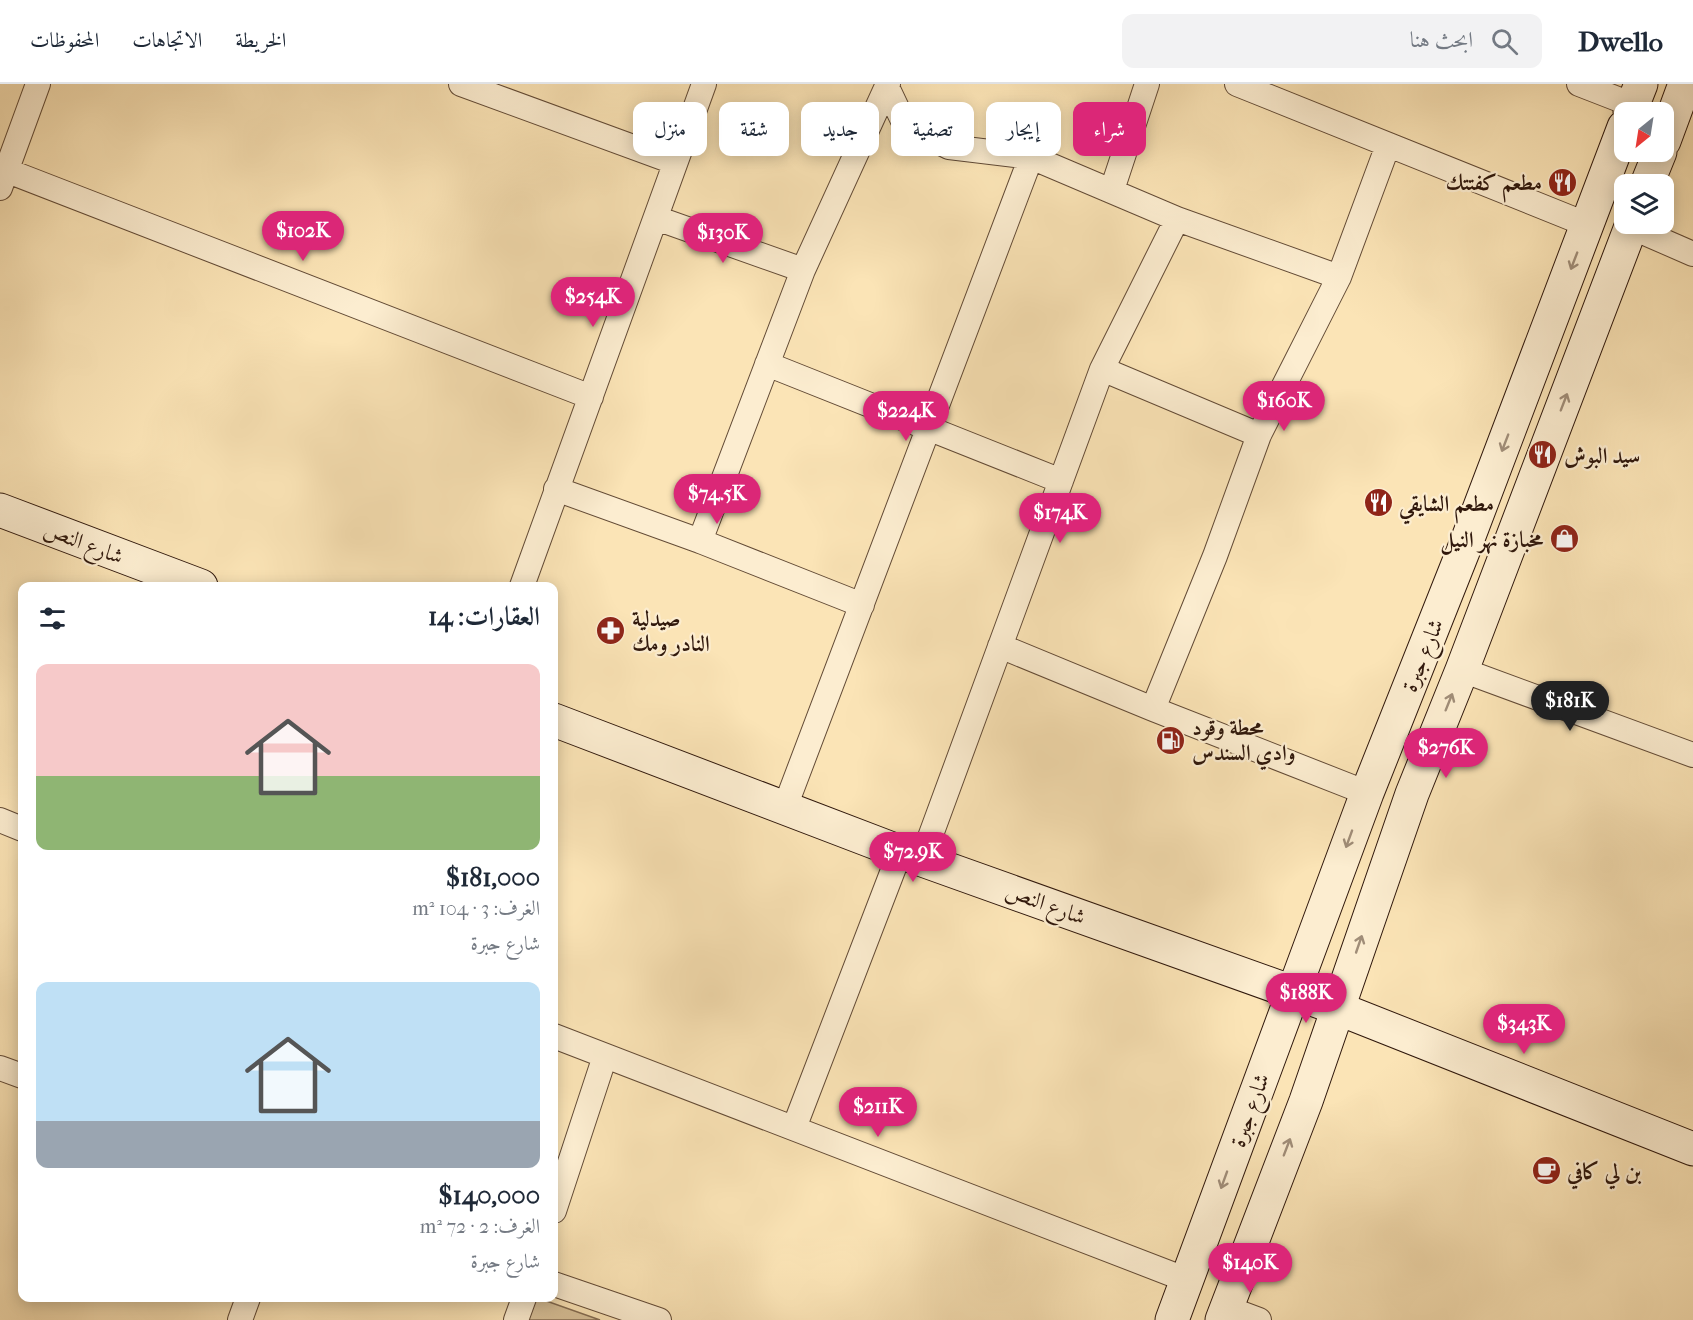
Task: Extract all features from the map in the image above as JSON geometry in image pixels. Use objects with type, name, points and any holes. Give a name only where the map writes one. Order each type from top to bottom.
[{"type":"street","points":[[38,84],[2,175],[591,397]]},
{"type":"street","points":[[461,84],[674,162]]},
{"type":"street","points":[[523,582],[704,84]]},
{"type":"street","points":[[1112,190],[1147,84]]},
{"type":"street","points":[[1237,84],[1588,225]]},
{"type":"street","points":[[1579,84],[1620,102]]},
{"type":"street","points":[[1674,114],[1685,84]]},
{"type":"street","points":[[887,85],[905,125],[949,147],[1030,157],[1177,219],[1339,277]]},
{"type":"street","points":[[700,541],[803,270],[887,85]]},
{"type":"street","points":[[1153,709],[1215,556],[1258,435],[1339,277],[1388,145]]},
{"type":"street","name":"شارع جبرة","points":[[1172,1320],[1366,793],[1464,549],[1614,155]]},
{"type":"street","points":[[785,807],[1030,157]]},
{"type":"street","points":[[656,218],[803,270]]},
{"type":"street","points":[[794,1128],[1000,646],[1102,369],[1177,219]]},
{"type":"street","name":"شارع جبرة","points":[[1225,1314],[1306,1101],[1412,794],[1462,670],[1629,234]]},
{"type":"street","points":[[1651,234],[1693,254]]},
{"type":"street","points":[[767,364],[1061,480]]},
{"type":"street","points":[[1102,369],[1258,435]]},
{"type":"street","points":[[556,489],[700,541],[862,605]]},
{"type":"street","name":"شارع النص","points":[[0,510],[190,582]]},
{"type":"street","points":[[1000,646],[1366,793]]},
{"type":"street","points":[[1462,670],[1693,755]]},
{"type":"street","name":"شارع النص","points":[[558,722],[911,855],[1337,1008],[1693,1149]]},
{"type":"street","points":[[0,820],[18,827]]},
{"type":"street","points":[[558,1038],[1187,1280]]},
{"type":"street","points":[[558,1198],[606,1056]]},
{"type":"street","points":[[0,1068],[18,1075]]},
{"type":"street","points":[[558,1285],[659,1320]]},
{"type":"street","points":[[240,1320],[247,1302]]},
{"type":"street","points":[[516,1320],[523,1302]]},
{"type":"street","points":[[1225,1314],[1259,1320]]},
{"type":"shaded area","points":[[531,1302],[549,1302],[600,1320],[524,1320]]},
{"type":"place","name":"مطعم كفتتك","points":[[1563,182]]},
{"type":"place","name":"سيد البوش","points":[[1543,455]]},
{"type":"place","name":"مطعم الشايقي","points":[[1378,503]]},
{"type":"place","name":"مخبازة نهر النيل","points":[[1564,539]]},
{"type":"place","name":"صيدلية النادر ومك","points":[[611,631]]},
{"type":"place","name":"محطة وقود وادي السندس","points":[[1171,740]]},
{"type":"place","name":"بن لي كافي","points":[[1546,1171]]}]
